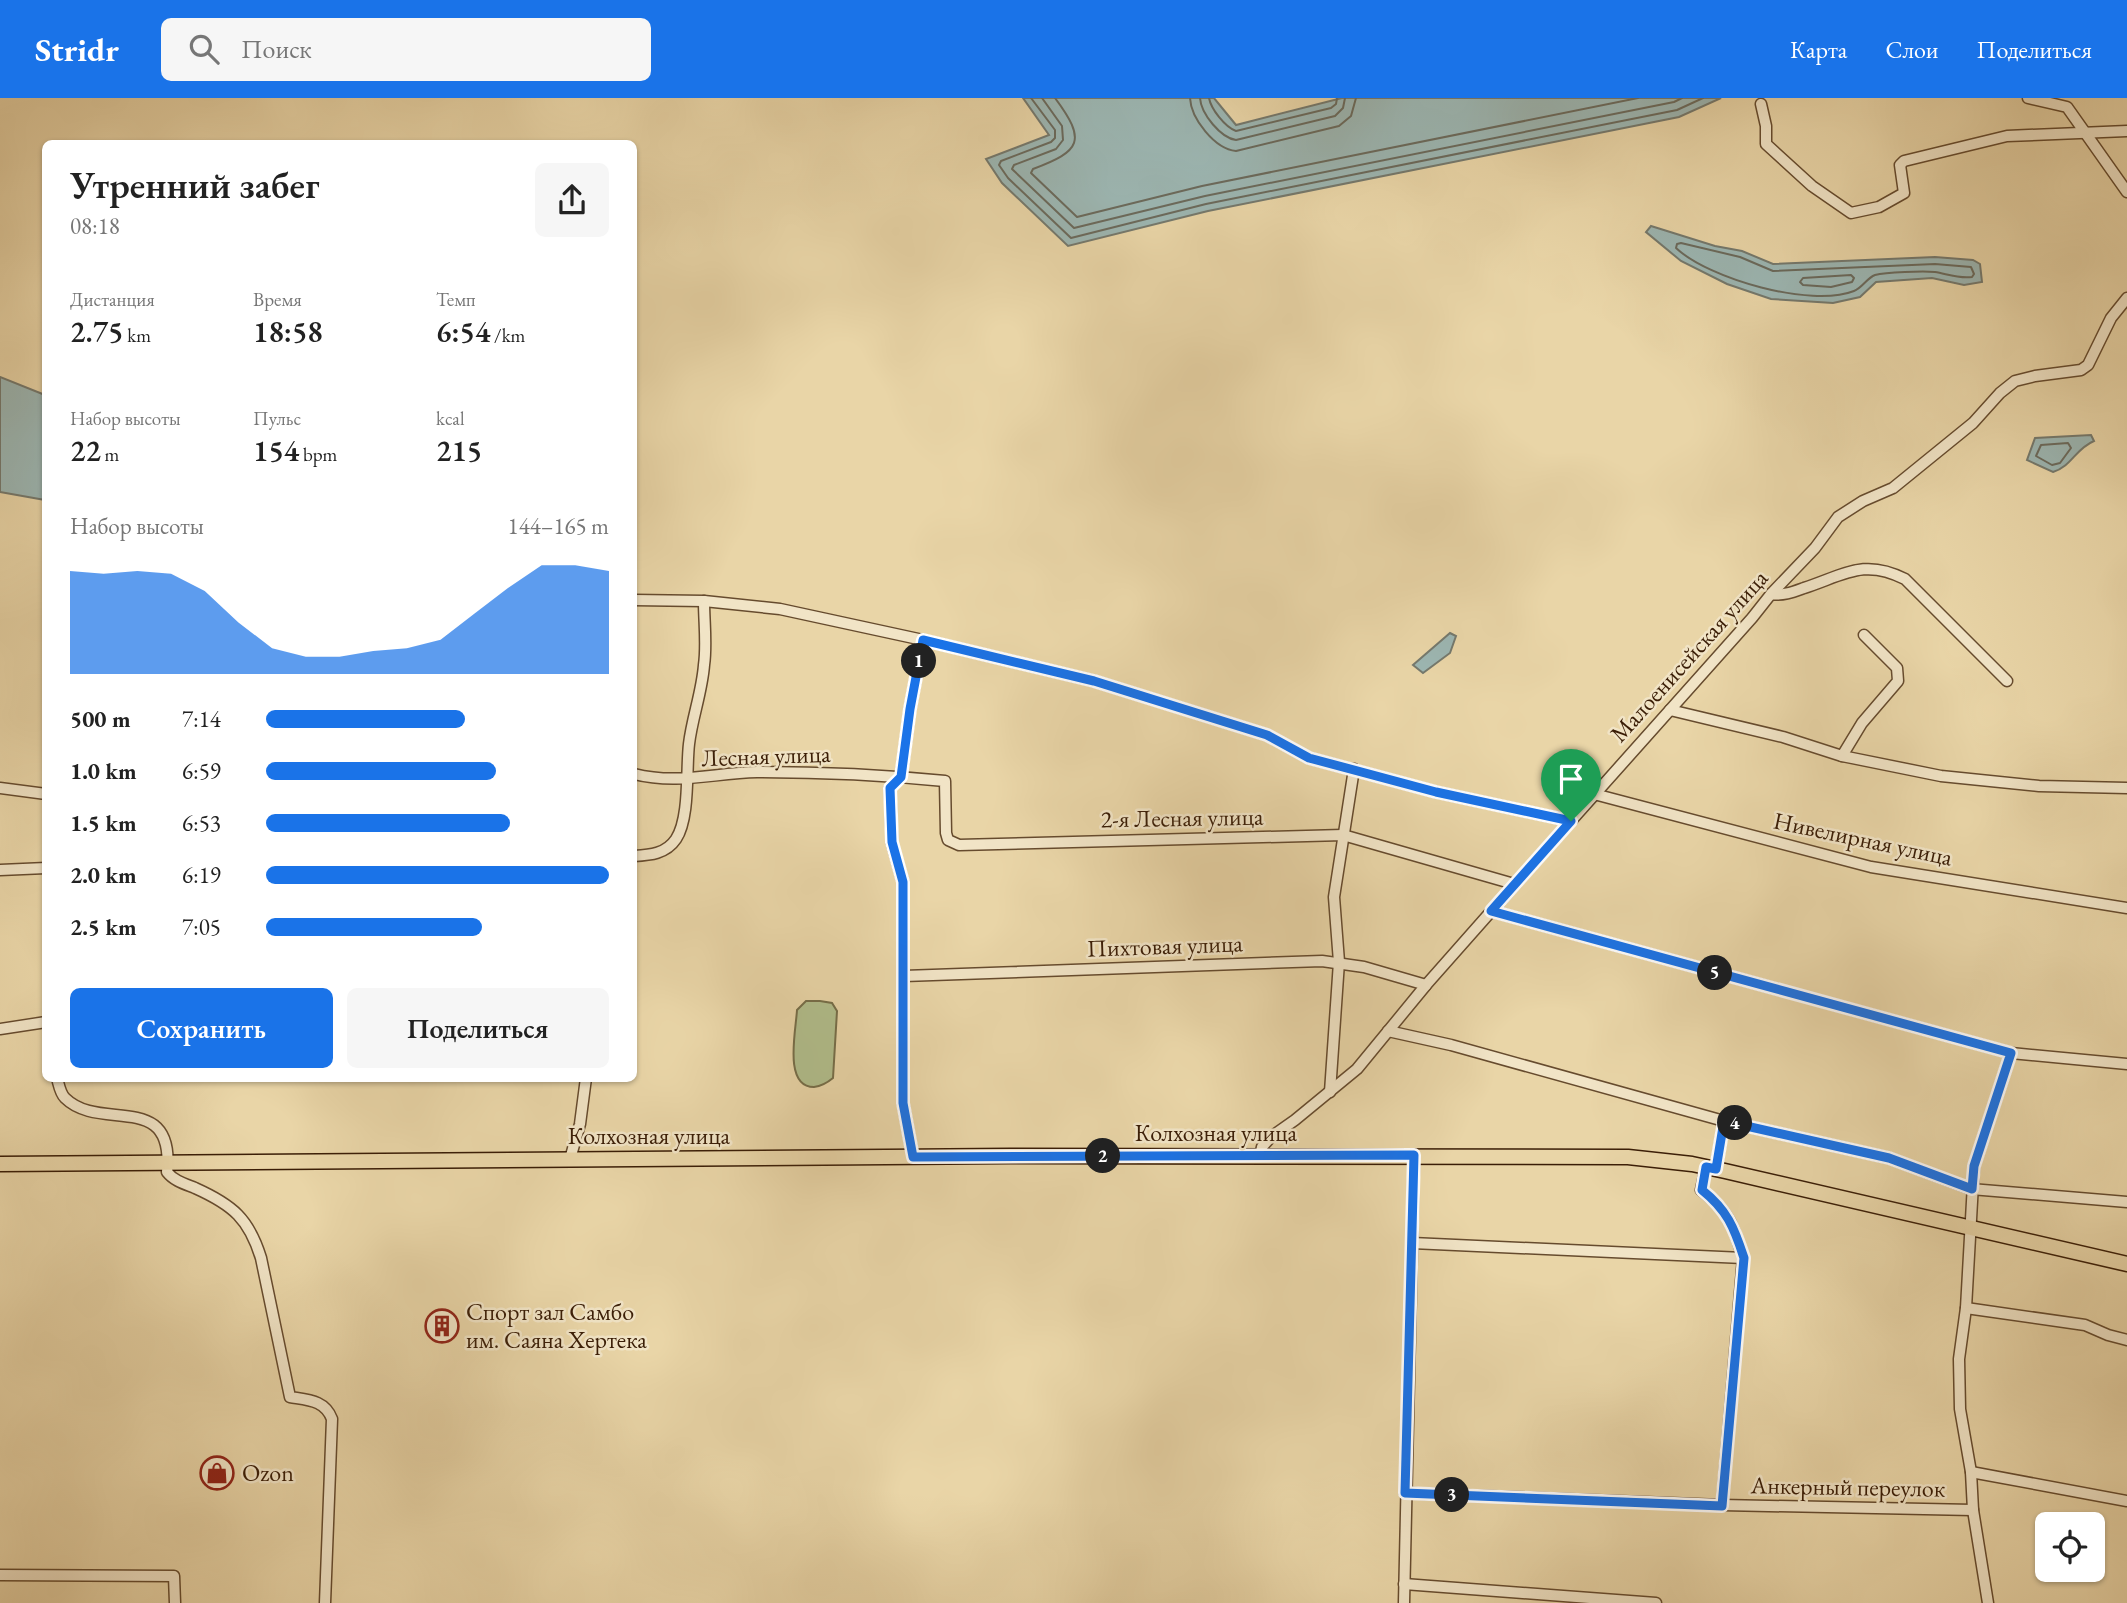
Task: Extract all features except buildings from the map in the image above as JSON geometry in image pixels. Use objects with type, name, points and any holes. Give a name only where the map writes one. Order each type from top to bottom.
[{"type":"main road","name":"Колхозная улица","points":[[0,1164],[913,1157],[1628,1157],[1711,1168],[2127,1264]]},
{"type":"street","points":[[2028,98],[2067,107],[2127,192]]},
{"type":"street","points":[[1761,104],[1766,126],[1766,144],[1812,186],[1851,213],[1879,207],[1904,193],[1900,165],[1904,161],[2007,136],[2127,131]]},
{"type":"street","name":"Малоенисейская улица","points":[[1260,1156],[1262,1147],[1271,1136],[1295,1121],[1357,1069],[1514,884],[1815,548],[1838,517],[1863,501],[1893,488],[1973,423],[2000,393],[2015,381],[2081,370],[2088,365],[2111,318],[2127,298]]},
{"type":"street","points":[[1771,594],[1779,596],[1792,593],[1861,569],[1876,567],[1890,571],[1905,579],[2007,681]]},
{"type":"street","points":[[637,600],[704,601],[780,609],[923,640],[1094,681],[1267,735],[1309,758],[1436,792],[1571,821]]},
{"type":"street","points":[[637,856],[662,851],[677,838],[682,823],[688,779],[689,743],[705,665],[704,601]]},
{"type":"street","points":[[1842,756],[1862,723],[1898,681],[1897,668],[1864,635]]},
{"type":"street","points":[[913,1157],[903,1103],[903,882],[892,842],[889,814],[890,788],[901,777],[923,640]]},
{"type":"street","points":[[1670,710],[1783,737],[1842,756],[1941,776],[2039,786],[2127,788]]},
{"type":"street","points":[[1330,1092],[1339,962],[1334,897],[1354,769]]},
{"type":"street","name":"Лесная улица","points":[[637,775],[668,780],[754,772],[901,777]]},
{"type":"street","name":"2-я Лесная улица","points":[[901,777],[945,781],[946,833],[948,839],[959,845],[1343,835],[1514,884]]},
{"type":"street","points":[[0,788],[42,793]]},
{"type":"street","name":"Нивелирная улица","points":[[1594,794],[1871,867],[2127,908]]},
{"type":"street","points":[[0,870],[42,868]]},
{"type":"street","points":[[1491,911],[2011,1053],[2127,1063]]},
{"type":"street","name":"Пихтовая улица","points":[[904,976],[1339,962],[1426,985]]},
{"type":"street","points":[[0,1029],[42,1023]]},
{"type":"street","points":[[1388,1031],[1451,1045],[1724,1121],[1889,1158],[1972,1189],[2127,1202]]},
{"type":"street","points":[[1988,1603],[1960,1409],[1959,1359],[1966,1308],[1974,1166],[2011,1053]]},
{"type":"street","points":[[58,1082],[63,1096],[77,1107],[101,1114],[142,1118],[153,1124],[161,1132],[167,1172],[171,1178],[210,1195],[236,1211],[249,1227],[261,1258],[290,1397],[320,1403],[328,1409],[332,1419],[325,1603]]},
{"type":"street","points":[[570,1159],[580,1124],[585,1082]]},
{"type":"street","points":[[1722,1506],[1744,1258],[1734,1228],[1719,1203],[1702,1190],[1724,1121]]},
{"type":"street","points":[[1404,1603],[1414,1155]]},
{"type":"street","points":[[1412,1243],[1744,1258]]},
{"type":"street","points":[[1966,1308],[2085,1325],[2127,1340]]},
{"type":"street","name":"Анкерный переулок","points":[[1971,1472],[2127,1501]]},
{"type":"street","name":"Анкерный переулок","points":[[1405,1493],[1722,1506],[1973,1510]]},
{"type":"street","points":[[0,1574],[174,1576],[175,1603]]},
{"type":"street","points":[[1404,1584],[1656,1603]]},
{"type":"green space","points":[[806,1001],[832,1003],[837,1011],[833,1078],[814,1087],[804,1085],[795,1068],[797,1010]]},
{"type":"water","points":[[1023,98],[1214,98],[1236,125],[1342,98],[1721,98],[1679,117],[1208,211],[1068,246],[1002,183],[986,159],[1049,135]]},
{"type":"water","points":[[1651,226],[1715,246],[1742,251],[1773,264],[1935,257],[1973,260],[1980,264],[1982,282],[1964,285],[1932,278],[1876,282],[1860,297],[1833,303],[1771,299],[1727,284],[1681,261],[1646,232]]},
{"type":"water","points":[[0,377],[42,394],[42,499],[0,492]]},
{"type":"water","points":[[2091,435],[2094,441],[2082,448],[2065,466],[2053,472],[2027,460],[2035,438]]},
{"type":"water","points":[[1450,633],[1456,636],[1450,653],[1423,673],[1413,665]]},
{"type":"place","name":"Спорт зал Самбо им. Саяна Хертека","points":[[442,1326]]},
{"type":"place","name":"Ozon","points":[[217,1473]]},
{"type":"route","points":[[923,640],[1094,681],[1267,735],[1309,758],[1436,792],[1571,821],[1491,911],[2011,1053],[1974,1166],[1972,1189],[1889,1158],[1724,1121],[1716,1169],[1706,1167],[1702,1190],[1719,1203],[1734,1228],[1744,1258],[1722,1506],[1405,1493],[1414,1155],[913,1157],[903,1103],[903,882],[892,842],[889,814],[890,788],[901,777],[923,640]]}]
